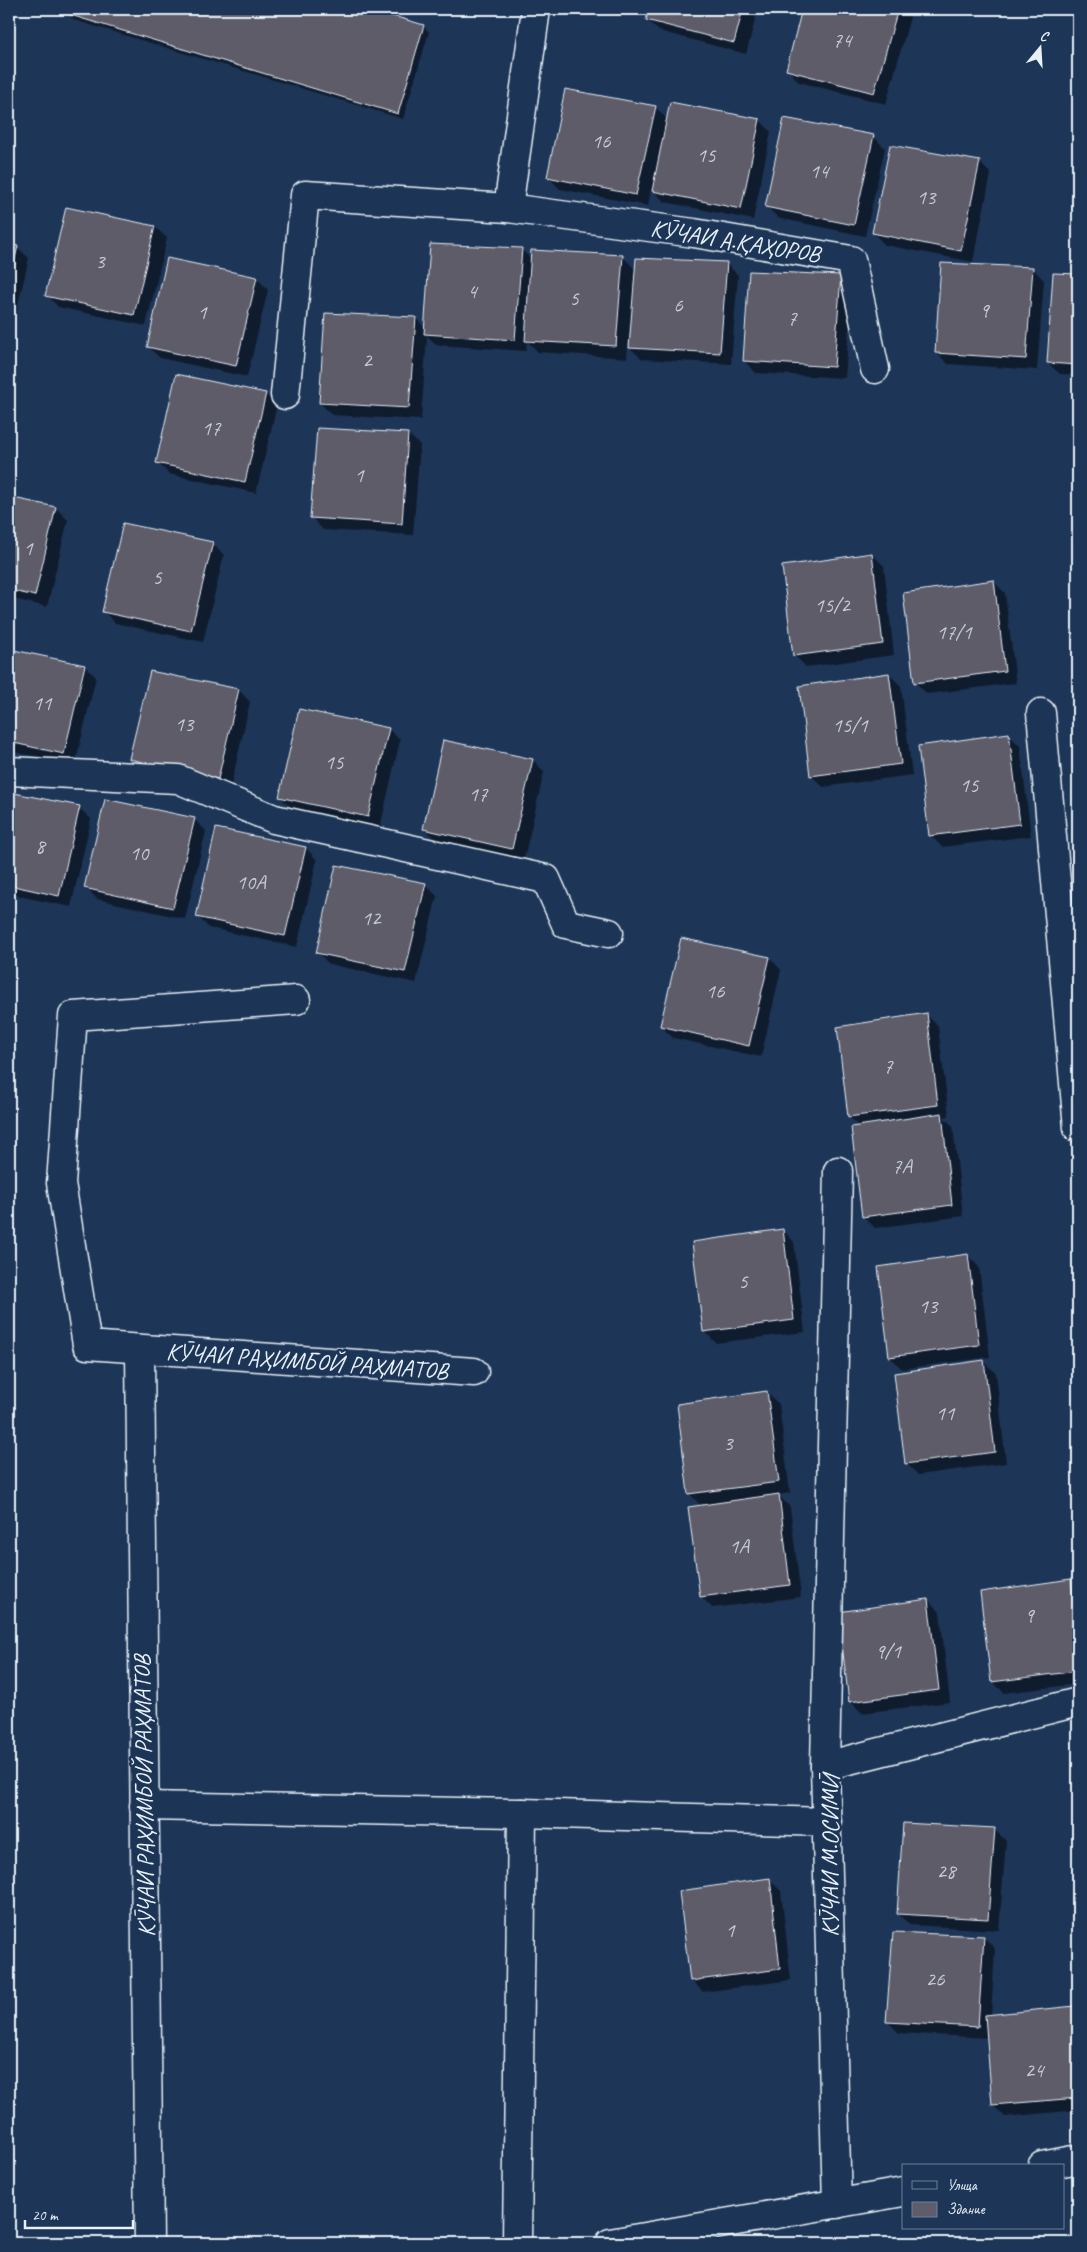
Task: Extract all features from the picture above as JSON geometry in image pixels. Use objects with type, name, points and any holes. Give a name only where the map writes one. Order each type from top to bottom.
[{"type":"street","points":[[508,208],[536,9]]},
{"type":"street","name":"КӮЧАИ А.ҚАҲОРОВ","points":[[285,395],[305,195],[508,208],[694,233],[851,260],[875,369]]},
{"type":"street","points":[[1041,713],[1078,1128]]},
{"type":"street","points":[[9,771],[178,779],[274,819],[546,879],[566,924],[609,933]]},
{"type":"street","name":"КӮЧАИ РАҲИМБОЙ РАҲМАТОВ","points":[[296,1000],[73,1016],[62,1183],[87,1345],[474,1372]]},
{"type":"street","points":[[825,1766],[838,1171]]},
{"type":"street","name":"КӮЧАИ РАҲИМБОЙ РАҲМАТОВ","points":[[140,1350],[149,2243]]},
{"type":"street","name":"КӮЧАИ М.ОСИМӢ","points":[[837,2204],[825,1766],[1078,1702]]},
{"type":"street","points":[[144,1806],[827,1822]]},
{"type":"street","points":[[517,2243],[522,1814]]},
{"type":"street","points":[[1052,2164],[1078,2159]]},
{"type":"street","points":[[610,2243],[902,2192]]},
{"type":"building","points":[[68,9],[369,9],[424,25],[398,114],[67,14]]},
{"type":"building","points":[[649,9],[743,9],[734,43],[646,20]]},
{"type":"building","points":[[802,9],[898,9],[874,93],[786,70]]},
{"type":"building","points":[[565,89],[656,106],[636,195],[547,177]]},
{"type":"building","points":[[670,102],[760,119],[741,209],[652,191]]},
{"type":"building","points":[[784,118],[874,135],[854,225],[765,207]]},
{"type":"building","points":[[890,145],[980,161],[961,251],[872,233]]},
{"type":"building","points":[[66,207],[155,226],[134,315],[45,296]]},
{"type":"building","points":[[9,244],[18,246],[9,284]]},
{"type":"building","points":[[430,244],[522,248],[515,340],[424,334]]},
{"type":"building","points":[[531,250],[623,255],[616,346],[525,341]]},
{"type":"building","points":[[167,258],[257,277],[236,366],[147,347]]},
{"type":"building","points":[[636,258],[727,262],[720,353],[629,348]]},
{"type":"building","points":[[941,263],[1033,267],[1026,359],[935,353]]},
{"type":"building","points":[[749,271],[841,275],[834,367],[743,361]]},
{"type":"building","points":[[1053,273],[1078,274],[1078,365],[1047,363]]},
{"type":"building","points":[[325,313],[416,317],[409,408],[319,403]]},
{"type":"building","points":[[176,374],[266,393],[245,482],[156,463]]},
{"type":"building","points":[[317,428],[408,433],[402,524],[310,518]]},
{"type":"building","points":[[9,497],[56,507],[35,596],[9,590]]},
{"type":"building","points":[[123,523],[213,542],[191,631],[102,612]]},
{"type":"building","points":[[872,553],[883,644],[793,656],[782,566]]},
{"type":"building","points":[[994,580],[1005,671],[914,683],[903,593]]},
{"type":"building","points":[[9,649],[85,665],[64,754],[9,742]]},
{"type":"building","points":[[150,671],[239,689],[218,779],[129,759]]},
{"type":"building","points":[[889,673],[901,764],[810,776],[799,686]]},
{"type":"building","points":[[299,709],[389,728],[368,817],[279,797]]},
{"type":"building","points":[[1009,733],[1020,824],[929,836],[918,746]]},
{"type":"building","points":[[443,740],[533,759],[512,849],[423,829]]},
{"type":"building","points":[[1078,775],[1078,807],[1074,776]]},
{"type":"building","points":[[9,792],[80,806],[59,896],[9,885]]},
{"type":"building","points":[[105,799],[195,818],[173,908],[84,888]]},
{"type":"building","points":[[216,828],[306,847],[285,936],[196,917]]},
{"type":"building","points":[[336,865],[426,883],[405,972],[316,953]]},
{"type":"building","points":[[681,938],[770,957],[749,1046],[660,1026]]},
{"type":"building","points":[[927,1013],[938,1105],[848,1117],[837,1027]]},
{"type":"building","points":[[942,1113],[952,1205],[862,1217],[851,1127]]},
{"type":"building","points":[[783,1229],[794,1320],[703,1332],[692,1242]]},
{"type":"building","points":[[968,1254],[979,1345],[889,1357],[878,1267]]},
{"type":"building","points":[[984,1360],[995,1452],[905,1464],[894,1373]]},
{"type":"building","points":[[767,1391],[779,1482],[688,1494],[677,1404]]},
{"type":"building","points":[[779,1494],[790,1585],[700,1597],[688,1507]]},
{"type":"building","points":[[1071,1579],[1078,1638],[1078,1671],[991,1682],[980,1592]]},
{"type":"building","points":[[928,1599],[939,1690],[849,1702],[838,1612]]},
{"type":"building","points":[[903,1823],[995,1828],[988,1919],[897,1914]]},
{"type":"building","points":[[770,1878],[780,1969],[690,1981],[679,1891]]},
{"type":"building","points":[[893,1932],[984,1936],[978,2027],[886,2022]]},
{"type":"building","points":[[1075,2006],[1078,2042],[1078,2098],[992,2105],[985,2015]]}]
